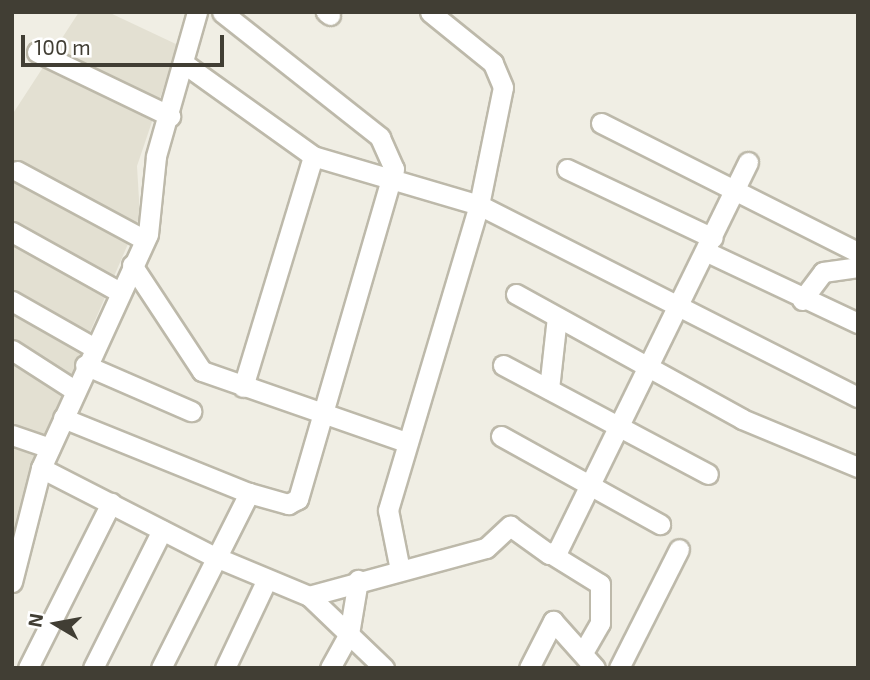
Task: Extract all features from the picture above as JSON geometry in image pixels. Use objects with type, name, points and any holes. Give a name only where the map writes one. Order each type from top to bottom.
[{"type":"street","points":[[12,582],[20,525],[41,468],[118,291],[145,240],[156,156],[186,65],[197,12]]},
{"type":"street","points":[[63,418],[248,493],[288,504],[298,499],[392,179],[391,151],[380,137],[222,12]]},
{"type":"street","points":[[400,570],[388,510],[406,442],[479,205],[501,73],[430,12]]},
{"type":"street","points":[[37,52],[170,117]]},
{"type":"street","points":[[186,65],[313,156],[479,205],[680,311],[858,397]]},
{"type":"street","points":[[601,123],[736,188],[858,252]]},
{"type":"street","points":[[243,387],[313,156]]},
{"type":"street","points":[[553,555],[680,311],[748,162]]},
{"type":"street","points":[[567,169],[710,245],[802,300],[858,323]]},
{"type":"street","points":[[17,172],[145,240]]},
{"type":"street","points":[[12,232],[118,291]]},
{"type":"street","points":[[132,265],[195,365],[243,387],[406,442]]},
{"type":"street","points":[[802,300],[823,272],[858,267]]},
{"type":"street","points":[[516,294],[742,419],[858,467]]},
{"type":"street","points":[[12,301],[89,356],[191,411]]},
{"type":"street","points":[[549,389],[557,317]]},
{"type":"street","points":[[12,351],[74,390]]},
{"type":"street","points":[[503,365],[708,474]]},
{"type":"street","points":[[12,435],[50,447]]},
{"type":"street","points":[[501,436],[591,483],[660,524]]},
{"type":"street","points":[[41,468],[214,556],[309,596],[384,668]]},
{"type":"street","points":[[161,668],[214,556],[248,493]]},
{"type":"street","points":[[28,668],[111,503]]},
{"type":"street","points":[[309,596],[358,580],[486,548],[510,526],[600,584],[600,623],[589,660]]},
{"type":"street","points":[[93,668],[162,530]]},
{"type":"street","points":[[620,668],[679,549]]},
{"type":"street","points":[[225,668],[267,579]]},
{"type":"street","points":[[330,668],[349,634],[358,580]]},
{"type":"street","points":[[529,668],[554,621],[589,660]]},
{"type":"shaded area","points":[[79,12],[108,12],[178,45],[137,166],[140,216],[44,439],[12,547],[12,115]]}]
